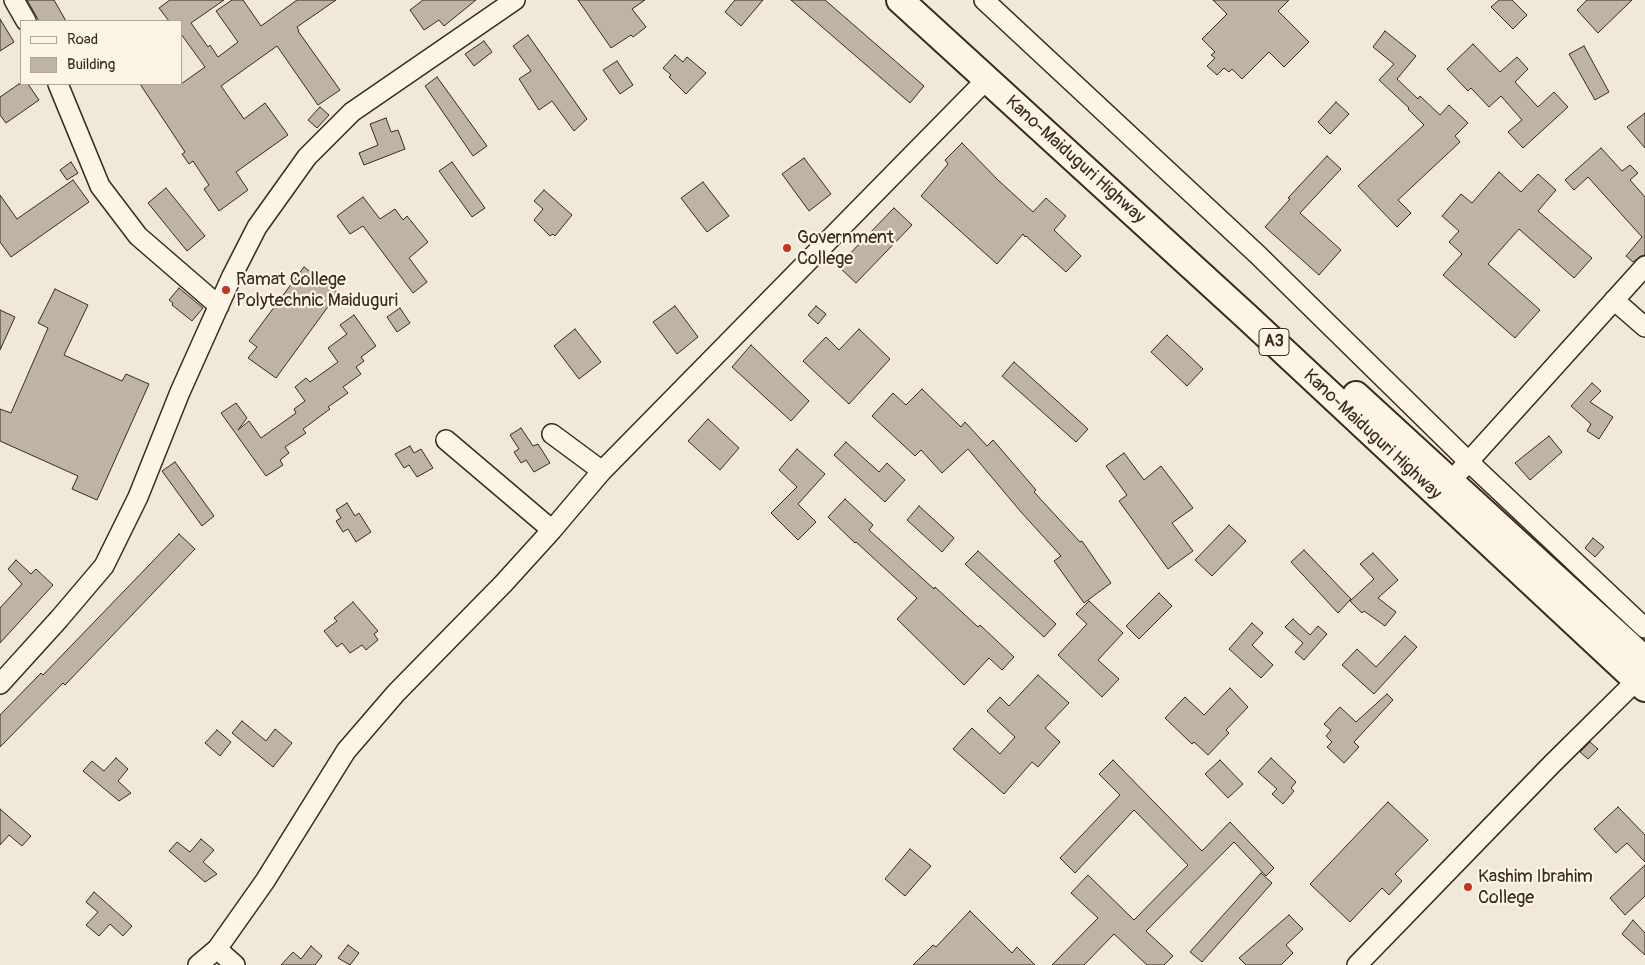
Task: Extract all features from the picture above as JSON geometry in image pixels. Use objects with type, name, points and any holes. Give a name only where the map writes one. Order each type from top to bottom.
[{"type":"highway","name":"Kano-Maiduguri Highway","points":[[900,0],[1642,676]]},
{"type":"highway","name":"Kano-Maiduguri Highway","points":[[923,0],[1246,293],[1450,482],[1642,676]]},
{"type":"street","points":[[14,0],[25,20]]},
{"type":"street","points":[[0,684],[104,566],[138,497],[180,392],[257,227],[306,157],[352,112],[515,0]]},
{"type":"street","points":[[984,0],[1258,255],[1469,462],[1645,628]]},
{"type":"street","points":[[198,965],[216,950],[265,881],[346,751],[396,693],[502,584],[552,530],[602,471],[986,80]]},
{"type":"street","points":[[58,85],[100,186],[138,236],[219,306]]},
{"type":"street","points":[[1450,482],[1645,266]]},
{"type":"street","points":[[1614,300],[1645,327]]},
{"type":"street","points":[[552,434],[602,471]]},
{"type":"street","points":[[446,440],[552,530]]},
{"type":"street","points":[[1357,965],[1552,764],[1642,676]]},
{"type":"street","points":[[216,950],[235,965]]},
{"type":"building","points":[[27,0],[54,0],[65,20],[38,20]]},
{"type":"building","points":[[170,0],[224,0],[191,23],[208,47],[210,45],[218,57],[238,42],[216,11],[232,0],[243,0],[261,26],[297,0],[336,0],[297,27],[340,90],[318,105],[277,46],[221,86],[244,119],[265,103],[288,135],[236,172],[248,190],[219,211],[204,189],[209,185],[193,161],[189,164],[182,154],[185,152],[141,85],[182,85],[205,67],[182,35],[182,20],[168,20],[159,8]]},
{"type":"building","points":[[423,0],[476,0],[444,26],[439,20],[424,30],[410,10]]},
{"type":"building","points":[[578,0],[645,0],[632,9],[646,27],[633,37],[631,35],[611,48]]},
{"type":"building","points":[[735,0],[763,0],[741,26],[725,12]]},
{"type":"building","points":[[791,0],[825,0],[924,86],[910,103]]},
{"type":"building","points":[[1213,0],[1289,0],[1278,11],[1309,42],[1284,67],[1269,52],[1242,79],[1232,69],[1229,72],[1224,68],[1217,75],[1207,66],[1215,58],[1211,55],[1215,52],[1202,39],[1227,14]]},
{"type":"building","points":[[1499,0],[1512,0],[1527,15],[1513,29],[1491,7]]},
{"type":"building","points":[[1587,0],[1632,0],[1598,33],[1577,10]]},
{"type":"building","points":[[0,19],[14,42],[0,51]]},
{"type":"building","points":[[1385,31],[1416,56],[1397,79],[1418,99],[1420,96],[1440,115],[1449,105],[1468,123],[1455,136],[1460,142],[1398,200],[1411,213],[1397,227],[1358,186],[1424,125],[1379,80],[1394,64],[1373,47]]},
{"type":"building","points":[[528,35],[587,119],[574,131],[552,101],[539,110],[519,79],[531,71],[513,46]]},
{"type":"building","points":[[484,41],[492,52],[474,66],[465,54]]},
{"type":"building","points":[[1473,44],[1500,72],[1517,57],[1528,69],[1515,82],[1538,107],[1554,92],[1568,107],[1523,148],[1508,132],[1522,120],[1501,96],[1489,107],[1471,88],[1468,91],[1447,69]]},
{"type":"building","points":[[1584,46],[1609,92],[1595,100],[1569,54]]},
{"type":"building","points":[[675,55],[683,62],[687,57],[706,73],[686,94],[663,68]]},
{"type":"building","points":[[617,61],[633,85],[620,94],[603,70]]},
{"type":"building","points":[[437,77],[487,146],[473,156],[425,86]]},
{"type":"building","points":[[20,84],[29,85],[39,100],[6,123],[0,115],[0,97]]},
{"type":"building","points":[[1336,102],[1349,114],[1330,134],[1318,122]]},
{"type":"building","points":[[320,107],[329,115],[317,128],[308,120]]},
{"type":"building","points":[[1645,113],[1645,148],[1627,127]]},
{"type":"building","points":[[386,118],[391,132],[398,130],[405,149],[364,165],[359,153],[378,145],[370,124]]},
{"type":"building","points":[[962,143],[1033,212],[1046,198],[1066,216],[1054,230],[1081,256],[1066,272],[1023,234],[997,264],[921,196],[948,164],[945,160]]},
{"type":"building","points":[[1601,148],[1622,171],[1630,165],[1638,173],[1630,180],[1645,197],[1645,255],[1633,262],[1626,256],[1642,237],[1588,177],[1574,190],[1565,180]]},
{"type":"building","points":[[1327,156],[1341,169],[1300,213],[1341,250],[1319,275],[1265,227],[1290,199],[1288,198]]},
{"type":"building","points":[[804,158],[831,194],[809,211],[782,174]]},
{"type":"building","points":[[71,162],[78,173],[67,180],[60,170]]},
{"type":"building","points":[[452,162],[485,208],[472,217],[439,171]]},
{"type":"building","points":[[1499,172],[1521,192],[1538,174],[1556,190],[1538,211],[1592,258],[1574,278],[1519,229],[1488,264],[1540,310],[1515,338],[1443,275],[1462,254],[1449,242],[1459,231],[1442,216],[1461,194],[1472,203]]},
{"type":"building","points":[[73,180],[89,202],[11,257],[0,242],[0,195],[17,219]]},
{"type":"building","points":[[703,182],[729,216],[707,232],[681,198]]},
{"type":"building","points":[[166,188],[205,236],[187,251],[148,203]]},
{"type":"building","points":[[544,190],[572,215],[555,236],[553,234],[550,236],[534,220],[543,209],[534,201]]},
{"type":"building","points":[[363,197],[380,219],[395,209],[403,220],[407,216],[428,242],[409,258],[427,282],[413,293],[363,226],[350,234],[337,216]]},
{"type":"building","points":[[894,208],[912,225],[856,283],[838,266]]},
{"type":"building","points":[[304,267],[338,293],[276,378],[248,358],[257,347],[249,341]]},
{"type":"building","points":[[179,288],[203,308],[192,321],[172,305],[173,303],[169,300]]},
{"type":"building","points":[[55,289],[88,305],[64,355],[122,381],[126,374],[149,384],[97,500],[72,489],[78,476],[0,441],[0,409],[11,413],[48,328],[38,323]]},
{"type":"building","points":[[675,306],[698,337],[677,354],[653,322]]},
{"type":"building","points":[[816,306],[826,314],[818,324],[808,315]]},
{"type":"building","points":[[400,308],[410,323],[397,332],[387,317]]},
{"type":"building","points":[[0,310],[15,317],[0,350]]},
{"type":"building","points":[[354,315],[376,346],[361,357],[364,361],[356,367],[361,374],[343,387],[348,393],[328,407],[330,409],[303,429],[306,433],[285,447],[289,453],[280,460],[283,465],[266,476],[221,413],[236,403],[247,418],[238,430],[249,421],[261,438],[296,413],[294,409],[305,401],[295,387],[306,378],[310,382],[338,362],[328,348],[347,334],[340,325]]},
{"type":"building","points":[[575,329],[601,362],[579,379],[554,346]]},
{"type":"building","points":[[859,329],[890,359],[849,404],[803,361],[826,337],[839,350]]},
{"type":"building","points":[[1167,335],[1203,369],[1187,386],[1151,352]]},
{"type":"building","points":[[751,345],[809,401],[791,421],[732,367]]},
{"type":"building","points":[[1014,362],[1088,429],[1076,442],[1002,376]]},
{"type":"building","points":[[1592,383],[1601,391],[1590,402],[1613,417],[1599,439],[1587,431],[1591,424],[1571,406]]},
{"type":"building","points":[[922,389],[961,427],[965,422],[987,446],[993,440],[1036,490],[1034,492],[1080,542],[1082,541],[1111,583],[1084,603],[1054,561],[1061,556],[968,449],[942,473],[921,450],[915,456],[872,416],[893,393],[906,405]]},
{"type":"building","points":[[708,419],[739,448],[720,470],[688,441]]},
{"type":"building","points":[[521,428],[533,446],[538,444],[550,463],[534,472],[526,460],[521,463],[514,452],[519,449],[510,435]]},
{"type":"building","points":[[1549,436],[1562,452],[1530,480],[1515,463]]},
{"type":"building","points":[[846,442],[879,472],[887,463],[905,480],[885,502],[834,455]]},
{"type":"building","points":[[410,446],[414,453],[421,449],[433,468],[417,477],[409,465],[404,468],[395,454]]},
{"type":"building","points":[[797,449],[825,474],[798,504],[816,522],[798,540],[771,513],[797,487],[779,470]]},
{"type":"building","points":[[1124,453],[1144,480],[1161,466],[1193,508],[1172,523],[1193,551],[1168,569],[1119,501],[1127,495],[1106,466]]},
{"type":"building","points":[[175,462],[214,516],[202,526],[162,471]]},
{"type":"building","points":[[845,499],[873,525],[869,530],[978,627],[980,625],[1014,657],[1002,670],[989,658],[964,685],[897,619],[917,598],[828,517]]},
{"type":"building","points":[[347,503],[355,516],[359,513],[371,532],[356,542],[348,529],[343,532],[336,521],[341,518],[336,510]]},
{"type":"building","points":[[919,506],[954,538],[942,552],[907,520]]},
{"type":"building","points":[[1229,525],[1246,541],[1212,576],[1195,560]]},
{"type":"building","points":[[179,534],[195,549],[65,685],[63,683],[0,747],[0,715],[41,673],[43,675]]},
{"type":"building","points":[[1593,538],[1604,547],[1595,557],[1585,548]]},
{"type":"building","points":[[1304,550],[1351,599],[1338,613],[1291,562]]},
{"type":"building","points":[[978,551],[1056,624],[1044,637],[965,564]]},
{"type":"building","points":[[1373,553],[1398,580],[1378,598],[1396,612],[1385,626],[1364,611],[1362,613],[1350,601],[1374,579],[1360,564]]},
{"type":"building","points":[[16,560],[31,574],[36,569],[53,585],[0,643],[0,608],[22,584],[8,569]]},
{"type":"building","points":[[1159,593],[1172,606],[1139,639],[1126,626]]},
{"type":"building","points":[[1089,601],[1123,633],[1098,660],[1119,679],[1102,697],[1058,655],[1087,624],[1076,614]]},
{"type":"building","points":[[353,602],[378,631],[374,634],[378,640],[366,650],[362,645],[350,653],[342,643],[337,647],[324,631],[337,621],[334,618]]},
{"type":"building","points":[[1293,619],[1310,635],[1318,626],[1327,634],[1304,660],[1295,652],[1303,643],[1285,627]]},
{"type":"building","points":[[1252,623],[1263,633],[1252,645],[1273,665],[1261,678],[1229,649]]},
{"type":"building","points":[[1405,636],[1417,647],[1374,694],[1342,665],[1357,649],[1376,667]]},
{"type":"building","points":[[1038,675],[1069,703],[1045,728],[1060,742],[1038,767],[1032,762],[1004,794],[953,749],[972,728],[1000,754],[1015,737],[987,711],[1000,697],[1009,706]]},
{"type":"building","points":[[1230,688],[1248,707],[1226,730],[1229,733],[1208,755],[1194,742],[1192,744],[1165,718],[1185,697],[1204,715]]},
{"type":"building","points":[[1387,694],[1393,700],[1354,742],[1359,747],[1344,763],[1327,747],[1332,742],[1326,736],[1331,730],[1324,724],[1340,707],[1356,722]]},
{"type":"building","points":[[242,721],[266,741],[275,729],[292,743],[273,767],[232,733]]},
{"type":"building","points":[[217,730],[231,742],[220,756],[205,743]]},
{"type":"building","points":[[1590,742],[1598,749],[1588,759],[1580,752]]},
{"type":"building","points":[[116,758],[128,769],[118,781],[131,793],[119,801],[83,771],[92,761],[104,771]]},
{"type":"building","points":[[1271,758],[1296,782],[1291,788],[1294,791],[1283,804],[1272,794],[1277,789],[1258,772]]},
{"type":"building","points":[[1113,760],[1202,851],[1230,822],[1274,868],[1266,876],[1234,842],[1146,931],[1173,956],[1164,965],[1147,965],[1114,934],[1084,965],[1052,965],[1098,918],[1071,893],[1088,875],[1134,920],[1188,865],[1134,810],[1075,873],[1060,858],[1120,795],[1099,774]]},
{"type":"building","points":[[1220,760],[1243,784],[1228,798],[1205,774]]},
{"type":"building","points":[[1388,802],[1428,840],[1395,874],[1402,881],[1389,895],[1382,888],[1350,922],[1310,884]]},
{"type":"building","points":[[1618,807],[1645,835],[1645,862],[1627,843],[1616,853],[1594,829]]},
{"type":"building","points":[[0,809],[31,836],[22,846],[9,835],[0,845]]},
{"type":"building","points":[[201,839],[214,850],[203,862],[217,874],[205,882],[169,851],[177,842],[190,852]]},
{"type":"building","points":[[910,849],[931,866],[905,896],[885,879]]},
{"type":"building","points":[[1645,865],[1645,896],[1625,915],[1610,898]]},
{"type":"building","points":[[1261,873],[1272,883],[1202,962],[1190,952]]},
{"type":"building","points":[[94,892],[132,926],[123,936],[110,924],[99,936],[86,925],[98,912],[86,902]]},
{"type":"building","points":[[970,911],[1012,953],[1017,947],[1035,965],[913,965],[933,945],[936,947]]},
{"type":"building","points":[[1289,915],[1303,929],[1286,945],[1293,953],[1281,965],[1246,965],[1239,958]]},
{"type":"building","points":[[1633,920],[1645,933],[1645,955],[1622,934]]},
{"type":"building","points":[[348,945],[359,953],[350,965],[338,958]]},
{"type":"building","points":[[311,946],[322,956],[315,965],[281,965],[293,952],[301,959]]},
{"type":"place","name":"Government College","points":[[787,248]]},
{"type":"place","name":"Ramat College Polytechnic Maiduguri","points":[[226,290]]},
{"type":"place","name":"Kashim Ibrahim College","points":[[1468,887]]}]
